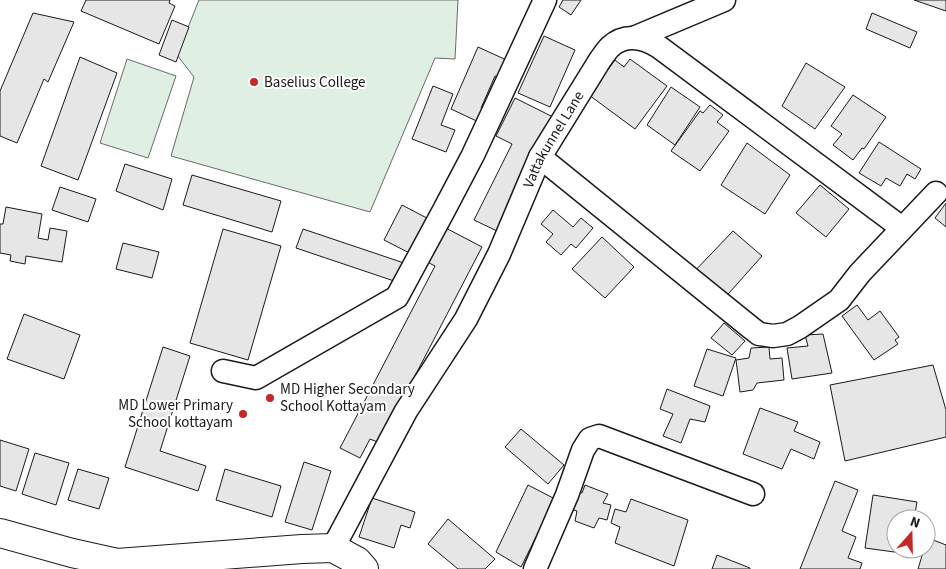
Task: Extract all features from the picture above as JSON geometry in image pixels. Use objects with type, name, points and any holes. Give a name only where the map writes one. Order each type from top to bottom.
[{"type":"main road","points":[[1,536],[116,566],[302,549],[333,548],[357,561],[364,569]]},
{"type":"street","points":[[223,371],[256,378],[397,297],[473,155],[544,0]]},
{"type":"street","name":"Vattakunnel Lane","points":[[333,548],[406,411],[466,320],[499,254],[540,157],[600,60],[610,47],[622,39],[636,38],[724,0]]},
{"type":"street","points":[[636,38],[649,41],[659,47],[902,228]]},
{"type":"street","points":[[540,157],[759,334],[773,336],[787,334],[800,327],[839,300],[860,273],[936,193]]},
{"type":"street","points":[[535,569],[567,495],[583,450],[590,439],[599,436],[753,494]]},
{"type":"green space","name":"Baselius College","points":[[199,0],[458,0],[455,59],[435,58],[370,212],[171,156],[194,77],[177,55]]},
{"type":"green space","points":[[127,59],[176,76],[148,158],[100,143]]},
{"type":"building","points":[[86,0],[170,0],[169,3],[175,6],[159,44],[81,11]]},
{"type":"building","points":[[563,0],[581,0],[571,15],[559,7]]},
{"type":"building","points":[[914,0],[946,0],[946,11]]},
{"type":"building","points":[[33,13],[74,22],[48,82],[44,79],[17,143],[0,136],[0,91]]},
{"type":"building","points":[[872,13],[917,32],[910,48],[866,29]]},
{"type":"building","points":[[172,20],[189,27],[176,62],[159,55]]},
{"type":"building","points":[[544,36],[575,50],[550,107],[518,93]]},
{"type":"building","points":[[478,47],[513,63],[505,80],[495,76],[481,108],[489,111],[483,124],[451,109]]},
{"type":"building","points":[[80,57],[117,73],[78,180],[41,166]]},
{"type":"building","points":[[630,59],[667,86],[635,129],[589,95],[615,60],[624,67]]},
{"type":"building","points":[[806,63],[845,87],[815,129],[782,106]]},
{"type":"building","points":[[433,86],[453,94],[441,125],[455,130],[446,152],[412,139]]},
{"type":"building","points":[[671,87],[700,107],[675,145],[647,125]]},
{"type":"building","points":[[853,95],[886,117],[864,149],[862,148],[853,160],[833,145],[842,134],[831,126]]},
{"type":"building","points":[[515,98],[553,117],[497,231],[474,220],[512,144],[496,136]]},
{"type":"building","points":[[710,105],[723,115],[717,122],[729,131],[700,171],[671,151],[700,111],[703,113]]},
{"type":"building","points":[[879,142],[921,169],[915,179],[907,174],[900,186],[886,178],[881,186],[859,173]]},
{"type":"building","points":[[747,143],[790,175],[765,214],[721,185]]},
{"type":"building","points":[[125,164],[172,179],[163,210],[116,191]]},
{"type":"building","points":[[192,175],[281,201],[272,232],[183,205]]},
{"type":"building","points":[[820,185],[849,209],[826,237],[796,213]]},
{"type":"building","points":[[60,187],[96,199],[88,222],[52,210]]},
{"type":"building","points":[[946,203],[946,227],[935,218]]},
{"type":"building","points":[[402,205],[482,247],[380,443],[370,439],[360,458],[340,448],[435,266],[384,240]]},
{"type":"building","points":[[6,207],[42,214],[38,238],[48,240],[50,228],[67,231],[62,262],[26,256],[25,264],[10,261],[11,255],[0,253],[0,224],[3,224]]},
{"type":"building","points":[[553,210],[573,227],[581,218],[593,228],[576,248],[571,244],[561,255],[546,242],[553,234],[541,224]]},
{"type":"building","points":[[223,229],[281,246],[248,360],[190,343]]},
{"type":"building","points":[[303,229],[410,265],[403,284],[296,248]]},
{"type":"building","points":[[733,231],[762,256],[721,302],[690,276]]},
{"type":"building","points":[[602,237],[634,267],[605,298],[572,269]]},
{"type":"building","points":[[123,243],[159,252],[152,278],[116,269]]},
{"type":"building","points":[[857,305],[868,320],[880,311],[899,337],[895,340],[898,344],[874,360],[842,316]]},
{"type":"building","points":[[24,314],[80,335],[64,379],[7,359]]},
{"type":"building","points":[[724,323],[745,341],[732,355],[711,338]]},
{"type":"building","points":[[823,334],[832,373],[792,379],[787,348],[808,346],[805,335]]},
{"type":"building","points":[[163,347],[190,356],[160,451],[206,466],[198,491],[125,467]]},
{"type":"building","points":[[769,347],[770,359],[782,358],[784,380],[757,383],[753,390],[740,392],[736,360],[749,358],[751,348]]},
{"type":"building","points":[[707,349],[736,358],[723,396],[694,386]]},
{"type":"building","points":[[933,365],[946,410],[946,437],[845,461],[830,385]]},
{"type":"building","points":[[667,389],[710,406],[705,422],[690,419],[681,443],[663,436],[673,414],[660,409]]},
{"type":"building","points":[[760,408],[798,422],[794,431],[820,442],[814,459],[791,449],[782,469],[743,454]]},
{"type":"building","points":[[521,429],[564,465],[548,484],[505,447]]},
{"type":"building","points":[[0,440],[29,449],[16,491],[0,486]]},
{"type":"building","points":[[35,453],[69,463],[56,505],[22,494]]},
{"type":"building","points":[[304,462],[331,471],[312,530],[285,522]]},
{"type":"building","points":[[78,469],[109,478],[99,509],[68,500]]},
{"type":"building","points":[[225,469],[281,486],[272,517],[216,500]]},
{"type":"building","points":[[835,481],[858,490],[842,531],[856,537],[848,558],[862,563],[860,569],[800,569]]},
{"type":"building","points":[[528,485],[555,499],[521,567],[496,552]]},
{"type":"building","points":[[585,485],[608,494],[603,503],[611,505],[607,520],[599,518],[594,528],[575,521],[577,511],[568,508],[573,491],[582,493]]},
{"type":"building","points":[[873,495],[917,502],[916,509],[886,509],[886,551],[865,548]]},
{"type":"building","points":[[372,498],[415,512],[410,528],[401,525],[394,548],[359,537]]},
{"type":"building","points":[[631,499],[688,520],[674,566],[615,543],[620,527],[611,523],[615,509],[626,512]]},
{"type":"building","points":[[448,519],[495,559],[485,569],[458,569],[428,544]]},
{"type":"building","points":[[936,541],[946,545],[946,569],[918,569],[921,559],[936,559]]},
{"type":"building","points":[[717,555],[750,568],[750,569],[712,569]]},
{"type":"place","name":"Baselius College","points":[[254,82]]},
{"type":"place","name":"MD Higher Secondary School Kottayam","points":[[270,398]]},
{"type":"place","name":"MD Lower Primary School kottayam","points":[[243,414]]}]
